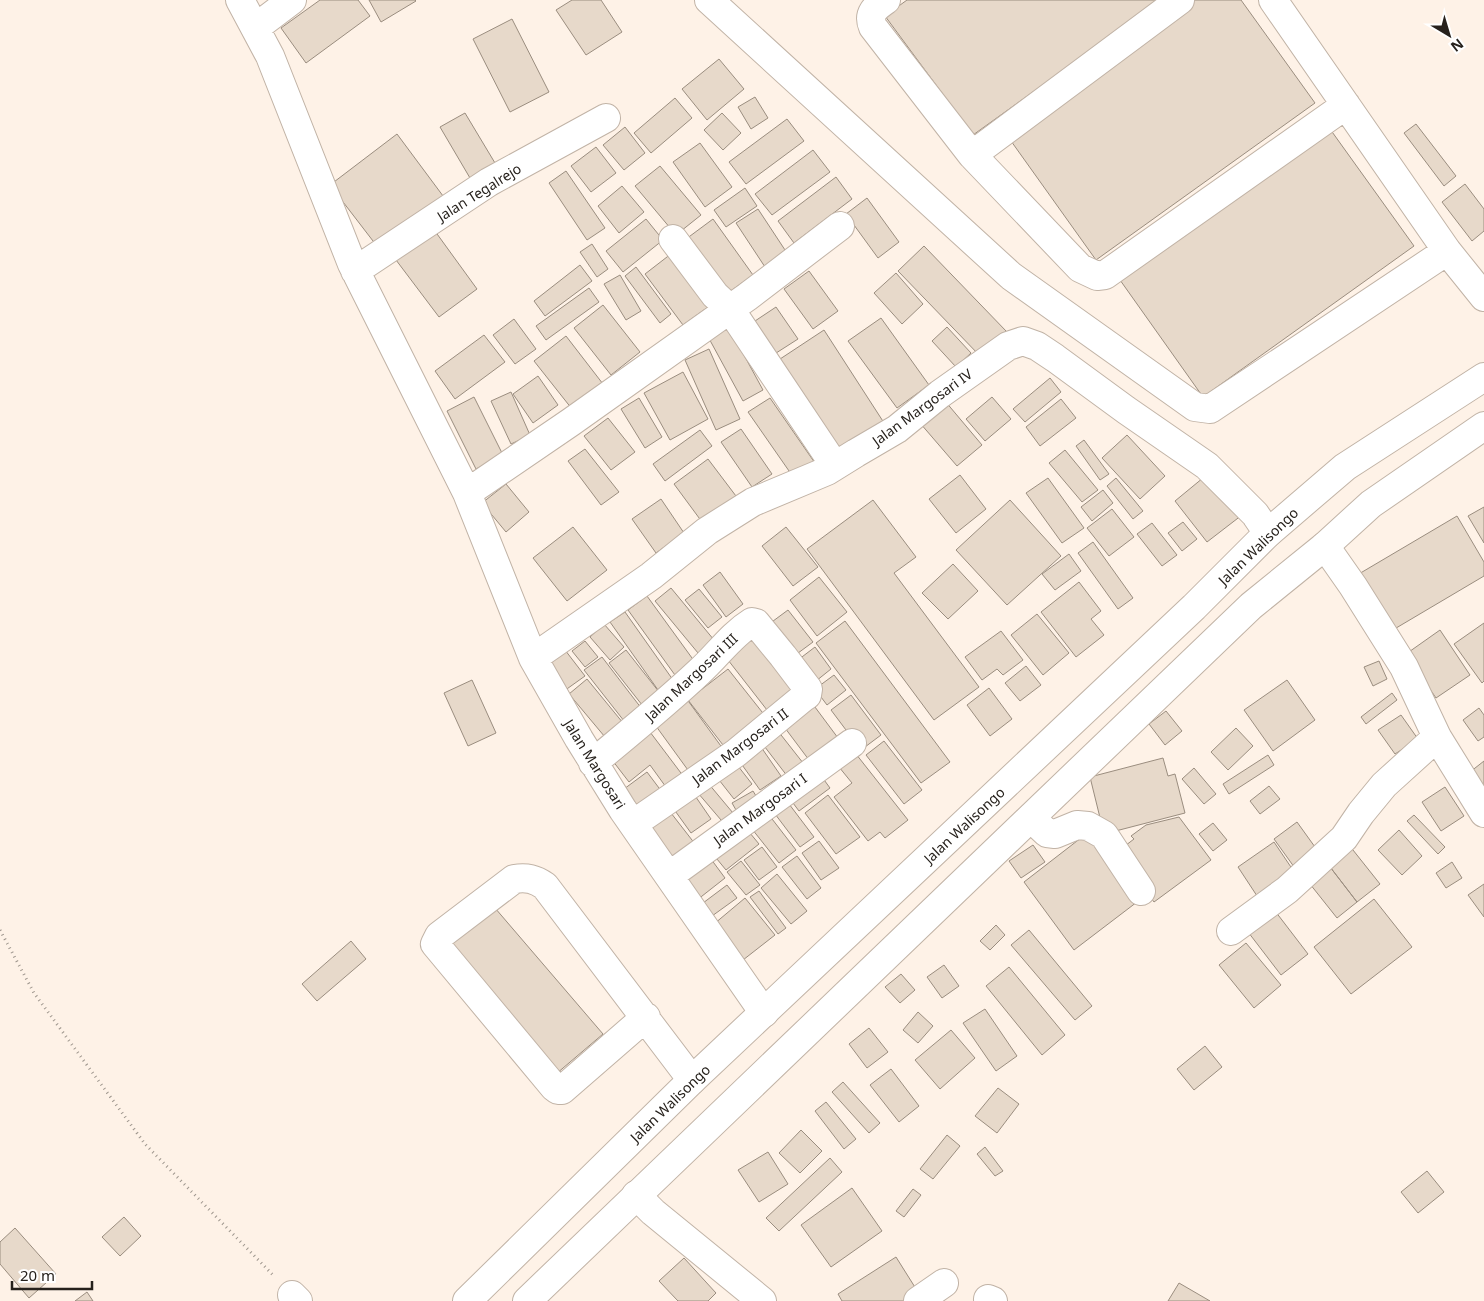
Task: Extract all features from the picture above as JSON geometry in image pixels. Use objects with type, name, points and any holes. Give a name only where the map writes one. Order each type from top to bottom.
[{"type":"main road","points":[[240,0],[270,56],[355,271],[467,493],[730,309],[840,226]]},
{"type":"main road","points":[[254,28],[292,0]]},
{"type":"main road","points":[[709,0],[1011,276],[1195,407],[1210,409],[1447,251]]},
{"type":"main road","points":[[886,0],[873,9],[870,21],[873,27],[972,155],[1080,268],[1097,276],[1105,275],[1346,105]]},
{"type":"main road","points":[[972,155],[1180,0]]},
{"type":"main road","points":[[1273,0],[1447,251],[1484,297]]},
{"type":"main road","name":"Jalan Tegalrejo","points":[[355,271],[489,182],[606,118]]},
{"type":"main road","points":[[673,239],[715,294],[730,309],[835,466]]},
{"type":"main road","name":"Jalan Margosari IV","points":[[533,658],[650,576],[707,532],[753,502],[835,466],[897,429],[940,394],[1008,346],[1024,341],[1037,346],[1055,358],[1207,466],[1244,502],[1268,533]]},
{"type":"main road","name":"Jalan Walisongo","points":[[467,1301],[692,1080],[1194,607],[1268,533],[1345,467],[1484,377]]},
{"type":"main road","points":[[527,1301],[1251,606],[1325,546],[1371,504],[1484,426]]},
{"type":"main road","name":"Jalan Margosari","points":[[467,493],[533,658],[594,763],[633,824],[764,1013]]},
{"type":"main road","points":[[1325,546],[1354,586],[1404,667],[1437,737],[1484,813]]},
{"type":"main road","name":"Jalan Margosari III","points":[[594,763],[659,708],[750,622],[756,623],[783,656]]},
{"type":"main road","name":"Jalan Margosari II","points":[[633,824],[736,753],[807,695],[808,689],[783,656]]},
{"type":"main road","points":[[1231,931],[1287,890],[1344,838],[1384,785],[1437,737]]},
{"type":"main road","name":"Jalan Margosari I","points":[[669,876],[852,743]]},
{"type":"main road","points":[[1031,818],[1047,834],[1054,834],[1076,825],[1088,826],[1104,835],[1141,891]]},
{"type":"main road","points":[[646,1017],[562,1090],[558,1090],[435,944],[439,936],[514,880],[524,878],[537,880],[546,886],[646,1017],[692,1080]]},
{"type":"main road","points":[[636,1195],[653,1212],[762,1301]]},
{"type":"main road","points":[[519,1250],[549,1280]]},
{"type":"main road","points":[[918,1301],[944,1283]]},
{"type":"path","points":[[0,930],[34,993],[145,1144],[295,1298]]},
{"type":"building","points":[[320,0],[358,0],[370,16],[306,63],[281,28]]},
{"type":"building","points":[[369,0],[415,0],[416,1],[381,22]]},
{"type":"building","points":[[572,0],[601,0],[622,32],[586,55],[556,10]]},
{"type":"building","points":[[907,0],[1161,0],[973,135],[885,16]]},
{"type":"building","points":[[1194,0],[1241,0],[1315,103],[1096,260],[1006,134]]},
{"type":"building","points":[[512,19],[549,92],[510,112],[473,39]]},
{"type":"building","points":[[719,59],[744,89],[707,120],[682,89]]},
{"type":"building","points":[[755,97],[768,118],[751,129],[738,107]]},
{"type":"building","points":[[675,98],[692,118],[651,153],[634,133]]},
{"type":"building","points":[[465,113],[495,163],[470,178],[440,127]]},
{"type":"building","points":[[722,113],[741,133],[723,150],[704,130]]},
{"type":"building","points":[[787,119],[804,141],[746,184],[729,162]]},
{"type":"building","points":[[1416,124],[1456,176],[1444,186],[1404,133]]},
{"type":"building","points":[[625,127],[645,153],[624,170],[603,145]]},
{"type":"building","points":[[1330,129],[1414,246],[1203,397],[1120,280]]},
{"type":"building","points":[[397,134],[449,204],[383,254],[330,185]]},
{"type":"building","points":[[700,143],[732,187],[705,207],[673,162]]},
{"type":"building","points":[[596,147],[616,173],[591,192],[571,166]]},
{"type":"building","points":[[813,150],[830,172],[772,215],[755,194]]},
{"type":"building","points":[[660,166],[701,215],[676,235],[635,186]]},
{"type":"building","points":[[566,171],[605,228],[587,240],[549,183]]},
{"type":"building","points":[[836,177],[852,199],[794,243],[778,221]]},
{"type":"building","points":[[1465,184],[1484,209],[1484,231],[1472,241],[1442,202]]},
{"type":"building","points":[[622,186],[644,212],[619,233],[598,206]]},
{"type":"building","points":[[745,188],[757,206],[726,227],[714,210]]},
{"type":"building","points":[[867,198],[899,242],[878,258],[846,214]]},
{"type":"building","points":[[758,209],[787,253],[765,267],[736,223]]},
{"type":"building","points":[[646,219],[663,240],[623,272],[606,251]]},
{"type":"building","points":[[713,219],[753,275],[721,298],[682,242]]},
{"type":"building","points":[[432,227],[477,289],[439,317],[393,256]]},
{"type":"building","points":[[592,244],[608,269],[597,277],[580,252]]},
{"type":"building","points":[[924,246],[1007,332],[981,357],[898,271]]},
{"type":"building","points":[[676,250],[715,302],[683,325],[645,274]]},
{"type":"building","points":[[580,265],[592,281],[545,316],[534,301]]},
{"type":"building","points":[[636,267],[671,314],[660,323],[625,276]]},
{"type":"building","points":[[809,271],[838,311],[813,329],[784,289]]},
{"type":"building","points":[[896,273],[923,304],[902,324],[874,293]]},
{"type":"building","points":[[620,275],[641,311],[626,320],[604,284]]},
{"type":"building","points":[[589,288],[599,302],[546,340],[536,326]]},
{"type":"building","points":[[603,305],[640,352],[611,375],[574,328]]},
{"type":"building","points":[[776,307],[798,339],[773,355],[752,323]]},
{"type":"building","points":[[881,318],[929,385],[897,408],[848,341]]},
{"type":"building","points":[[514,319],[536,349],[515,364],[493,335]]},
{"type":"building","points":[[726,322],[763,390],[743,401],[706,333]]},
{"type":"building","points":[[947,327],[971,353],[956,367],[932,341]]},
{"type":"building","points":[[824,330],[888,429],[837,461],[774,363]]},
{"type":"building","points":[[484,335],[505,362],[455,399],[435,371]]},
{"type":"building","points":[[566,336],[603,384],[572,409],[534,361]]},
{"type":"building","points":[[709,349],[740,419],[716,430],[685,360]]},
{"type":"building","points":[[683,372],[708,419],[670,440],[644,393]]},
{"type":"building","points":[[538,376],[558,405],[533,423],[513,394]]},
{"type":"building","points":[[1050,378],[1061,392],[1025,422],[1013,409]]},
{"type":"building","points":[[511,392],[530,435],[511,444],[491,401]]},
{"type":"building","points":[[474,397],[503,455],[476,469],[447,411]]},
{"type":"building","points":[[992,397],[1011,419],[985,441],[966,419]]},
{"type":"building","points":[[639,398],[662,437],[645,448],[621,409]]},
{"type":"building","points":[[770,398],[817,466],[796,481],[748,412]]},
{"type":"building","points":[[1061,399],[1076,418],[1040,446],[1026,427]]},
{"type":"building","points":[[945,401],[982,445],[957,466],[920,423]]},
{"type":"building","points":[[608,418],[635,452],[611,470],[584,436]]},
{"type":"building","points":[[741,429],[772,474],[752,487],[721,442]]},
{"type":"building","points":[[700,430],[712,446],[665,481],[653,464]]},
{"type":"building","points":[[1127,435],[1165,476],[1140,499],[1102,458]]},
{"type":"building","points":[[1084,440],[1109,474],[1100,480],[1076,446]]},
{"type":"building","points":[[585,449],[619,492],[601,505],[568,461]]},
{"type":"building","points":[[1065,450],[1098,490],[1082,502],[1049,463]]},
{"type":"building","points":[[708,459],[739,500],[705,526],[674,484]]},
{"type":"building","points":[[1209,473],[1242,515],[1207,542],[1175,501]]},
{"type":"building","points":[[960,475],[986,509],[956,533],[929,499]]},
{"type":"building","points":[[1048,478],[1084,528],[1062,543],[1026,493]]},
{"type":"building","points":[[1116,478],[1143,511],[1133,519],[1107,486]]},
{"type":"building","points":[[506,484],[529,512],[506,532],[482,503]]},
{"type":"building","points":[[1103,490],[1113,503],[1092,521],[1081,507]]},
{"type":"building","points":[[661,499],[684,533],[656,553],[632,519]]},
{"type":"building","points":[[873,500],[916,557],[894,573],[979,687],[934,720],[807,549]]},
{"type":"building","points":[[1010,500],[1061,556],[1007,605],[956,550]]},
{"type":"building","points":[[1484,507],[1484,543],[1468,516]]},
{"type":"building","points":[[1112,509],[1134,537],[1109,556],[1087,528]]},
{"type":"building","points":[[1457,516],[1484,562],[1484,576],[1386,634],[1352,578]]},
{"type":"building","points":[[1183,522],[1197,539],[1182,551],[1168,533]]},
{"type":"building","points":[[1152,523],[1177,555],[1162,566],[1137,534]]},
{"type":"building","points":[[573,527],[607,570],[567,601],[533,558]]},
{"type":"building","points":[[786,527],[818,567],[793,586],[762,546]]},
{"type":"building","points":[[1093,542],[1133,598],[1118,609],[1078,553]]},
{"type":"building","points":[[1069,554],[1081,571],[1055,590],[1042,574]]},
{"type":"building","points":[[953,564],[978,591],[948,619],[922,593]]},
{"type":"building","points":[[720,572],[743,604],[726,617],[703,585]]},
{"type":"building","points":[[819,577],[847,612],[817,636],[790,600]]},
{"type":"building","points":[[1079,582],[1101,611],[1091,619],[1104,635],[1076,657],[1041,612]]},
{"type":"building","points":[[671,588],[719,646],[703,659],[655,601]]},
{"type":"building","points":[[699,589],[722,617],[708,628],[685,600]]},
{"type":"building","points":[[647,596],[700,669],[680,682],[628,610]]},
{"type":"building","points":[[788,610],[813,642],[790,659],[765,627]]},
{"type":"building","points":[[625,612],[678,687],[663,697],[610,622]]},
{"type":"building","points":[[1037,614],[1069,653],[1043,675],[1011,635]]},
{"type":"building","points":[[845,621],[950,762],[921,783],[816,643]]},
{"type":"building","points":[[1484,623],[1484,681],[1482,683],[1454,644]]},
{"type":"building","points":[[604,624],[624,647],[610,660],[590,637]]},
{"type":"building","points":[[752,627],[798,686],[767,710],[721,651]]},
{"type":"building","points":[[1440,630],[1470,675],[1436,698],[1406,654]]},
{"type":"building","points":[[1001,631],[1023,660],[1003,675],[997,669],[982,680],[965,657]]},
{"type":"building","points":[[585,641],[598,657],[585,667],[572,651]]},
{"type":"building","points":[[815,647],[831,669],[811,685],[794,663]]},
{"type":"building","points":[[565,650],[585,676],[564,691],[545,665]]},
{"type":"building","points":[[626,650],[663,697],[646,710],[609,663]]},
{"type":"building","points":[[602,657],[645,713],[628,726],[584,670]]},
{"type":"building","points":[[1379,661],[1387,679],[1373,686],[1364,667]]},
{"type":"building","points":[[1026,666],[1041,685],[1020,701],[1005,683]]},
{"type":"building","points":[[728,669],[770,722],[730,754],[688,700]]},
{"type":"building","points":[[834,675],[846,690],[827,705],[815,689]]},
{"type":"building","points":[[587,679],[628,729],[610,743],[569,694]]},
{"type":"building","points":[[472,680],[496,733],[468,746],[444,693]]},
{"type":"building","points":[[1287,680],[1315,720],[1273,751],[1244,710]]},
{"type":"building","points":[[989,688],[1012,719],[990,736],[967,705]]},
{"type":"building","points":[[1392,693],[1397,700],[1366,724],[1361,717]]},
{"type":"building","points":[[851,695],[881,735],[861,750],[831,710]]},
{"type":"building","points":[[686,698],[726,753],[693,777],[653,722]]},
{"type":"building","points":[[809,699],[841,742],[812,764],[779,720]]},
{"type":"building","points":[[1479,708],[1484,715],[1484,737],[1478,741],[1463,720]]},
{"type":"building","points":[[1166,711],[1182,731],[1165,745],[1149,724]]},
{"type":"building","points":[[1401,715],[1418,739],[1395,754],[1378,730]]},
{"type":"building","points":[[774,726],[807,768],[791,781],[758,738]]},
{"type":"building","points":[[647,728],[687,781],[671,794],[650,765],[629,782],[609,756]]},
{"type":"building","points":[[1236,728],[1253,746],[1228,770],[1211,752]]},
{"type":"building","points":[[884,741],[922,790],[904,804],[866,755]]},
{"type":"building","points":[[761,747],[781,776],[760,790],[740,762]]},
{"type":"building","points":[[856,754],[908,820],[885,838],[880,832],[868,841],[834,797],[852,783],[839,767]]},
{"type":"building","points":[[1268,755],[1274,765],[1229,794],[1223,784]]},
{"type":"building","points":[[731,757],[752,784],[734,799],[712,771]]},
{"type":"building","points":[[1163,758],[1168,776],[1175,774],[1185,813],[1104,834],[1090,777]]},
{"type":"building","points":[[1484,761],[1484,789],[1470,772]]},
{"type":"building","points":[[1194,768],[1216,794],[1204,804],[1182,779]]},
{"type":"building","points":[[647,772],[665,796],[642,813],[624,789]]},
{"type":"building","points":[[819,773],[830,788],[799,811],[787,795]]},
{"type":"building","points":[[703,777],[738,819],[727,827],[692,786]]},
{"type":"building","points":[[1269,786],[1280,799],[1260,814],[1250,801]]},
{"type":"building","points":[[689,787],[711,819],[691,833],[668,801]]},
{"type":"building","points":[[1445,787],[1464,816],[1441,831],[1422,802]]},
{"type":"building","points":[[753,791],[761,804],[740,817],[732,803]]},
{"type":"building","points":[[828,795],[860,837],[836,854],[805,813]]},
{"type":"building","points":[[786,800],[814,837],[800,847],[772,810]]},
{"type":"building","points":[[664,804],[699,849],[675,868],[640,823]]},
{"type":"building","points":[[769,815],[796,850],[779,863],[752,829]]},
{"type":"building","points":[[1414,815],[1445,847],[1438,854],[1407,821]]},
{"type":"building","points":[[1179,817],[1211,860],[1154,902],[1117,852],[1134,839],[1131,836],[1146,825]]},
{"type":"building","points":[[1297,822],[1320,854],[1297,871],[1274,839]]},
{"type":"building","points":[[1213,823],[1227,840],[1213,851],[1199,834]]},
{"type":"building","points":[[745,827],[759,844],[726,870],[712,853]]},
{"type":"building","points":[[1399,830],[1422,856],[1402,875],[1378,850]]},
{"type":"building","points":[[1086,834],[1137,902],[1074,950],[1024,882]]},
{"type":"building","points":[[819,841],[839,868],[821,880],[802,853]]},
{"type":"building","points":[[1274,842],[1297,876],[1261,902],[1238,867]]},
{"type":"building","points":[[1033,845],[1045,862],[1021,878],[1009,861]]},
{"type":"building","points":[[1349,845],[1380,884],[1357,902],[1327,863]]},
{"type":"building","points":[[762,847],[777,867],[759,880],[744,860]]},
{"type":"building","points":[[708,855],[725,878],[697,900],[679,878]]},
{"type":"building","points":[[797,856],[821,888],[807,899],[782,867]]},
{"type":"building","points":[[741,861],[760,885],[746,895],[727,872]]},
{"type":"building","points":[[1452,862],[1462,878],[1446,888],[1436,873]]},
{"type":"building","points":[[1327,863],[1357,902],[1337,918],[1306,879]]},
{"type":"building","points":[[777,874],[807,911],[791,924],[761,888]]},
{"type":"building","points":[[1484,884],[1484,917],[1468,895]]},
{"type":"building","points":[[727,885],[737,898],[712,916],[703,903]]},
{"type":"building","points":[[759,891],[786,928],[778,934],[750,897]]},
{"type":"building","points":[[745,898],[775,935],[743,960],[714,924]]},
{"type":"building","points":[[1374,899],[1412,947],[1351,994],[1314,947]]},
{"type":"building","points":[[1272,907],[1308,954],[1281,975],[1245,928]]},
{"type":"building","points":[[495,908],[603,1034],[556,1074],[448,947]]},
{"type":"building","points":[[996,925],[1005,935],[990,950],[980,941]]},
{"type":"building","points":[[1029,930],[1092,1006],[1075,1020],[1011,945]]},
{"type":"building","points":[[351,941],[366,959],[317,1001],[302,984]]},
{"type":"building","points":[[1246,943],[1281,985],[1254,1008],[1219,965]]},
{"type":"building","points":[[944,965],[959,986],[942,998],[927,977]]},
{"type":"building","points":[[1009,967],[1065,1035],[1042,1055],[986,986]]},
{"type":"building","points":[[901,974],[915,990],[900,1003],[885,987]]},
{"type":"building","points":[[985,1009],[1017,1056],[996,1071],[963,1023]]},
{"type":"building","points":[[918,1012],[933,1026],[918,1043],[903,1030]]},
{"type":"building","points":[[869,1028],[888,1052],[867,1068],[849,1044]]},
{"type":"building","points":[[951,1030],[975,1058],[940,1089],[915,1060]]},
{"type":"building","points":[[1205,1046],[1222,1067],[1194,1090],[1177,1069]]},
{"type":"building","points":[[891,1069],[919,1106],[899,1122],[870,1085]]},
{"type":"building","points":[[843,1082],[880,1123],[869,1133],[832,1092]]},
{"type":"building","points":[[998,1088],[1019,1104],[997,1133],[975,1116]]},
{"type":"building","points":[[826,1102],[856,1139],[844,1149],[815,1111]]},
{"type":"building","points":[[801,1130],[822,1151],[800,1173],[779,1153]]},
{"type":"building","points":[[947,1135],[960,1146],[933,1179],[920,1169]]},
{"type":"building","points":[[985,1147],[1003,1171],[995,1176],[977,1154]]},
{"type":"building","points":[[768,1152],[788,1184],[759,1202],[738,1170]]},
{"type":"building","points":[[830,1158],[842,1172],[779,1231],[766,1218]]},
{"type":"building","points":[[1427,1171],[1444,1192],[1418,1213],[1401,1192]]},
{"type":"building","points":[[852,1188],[882,1231],[831,1267],[801,1225]]},
{"type":"building","points":[[913,1189],[921,1195],[904,1217],[896,1211]]},
{"type":"building","points":[[124,1217],[141,1236],[120,1256],[102,1237]]},
{"type":"building","points":[[15,1228],[56,1274],[29,1298],[0,1264],[0,1242]]},
{"type":"building","points":[[896,1257],[918,1292],[905,1301],[842,1301],[838,1294]]},
{"type":"building","points":[[684,1258],[716,1293],[708,1301],[678,1301],[659,1281]]},
{"type":"building","points":[[1179,1283],[1210,1301],[1168,1301]]},
{"type":"building","points":[[87,1292],[93,1301],[75,1301]]}]
